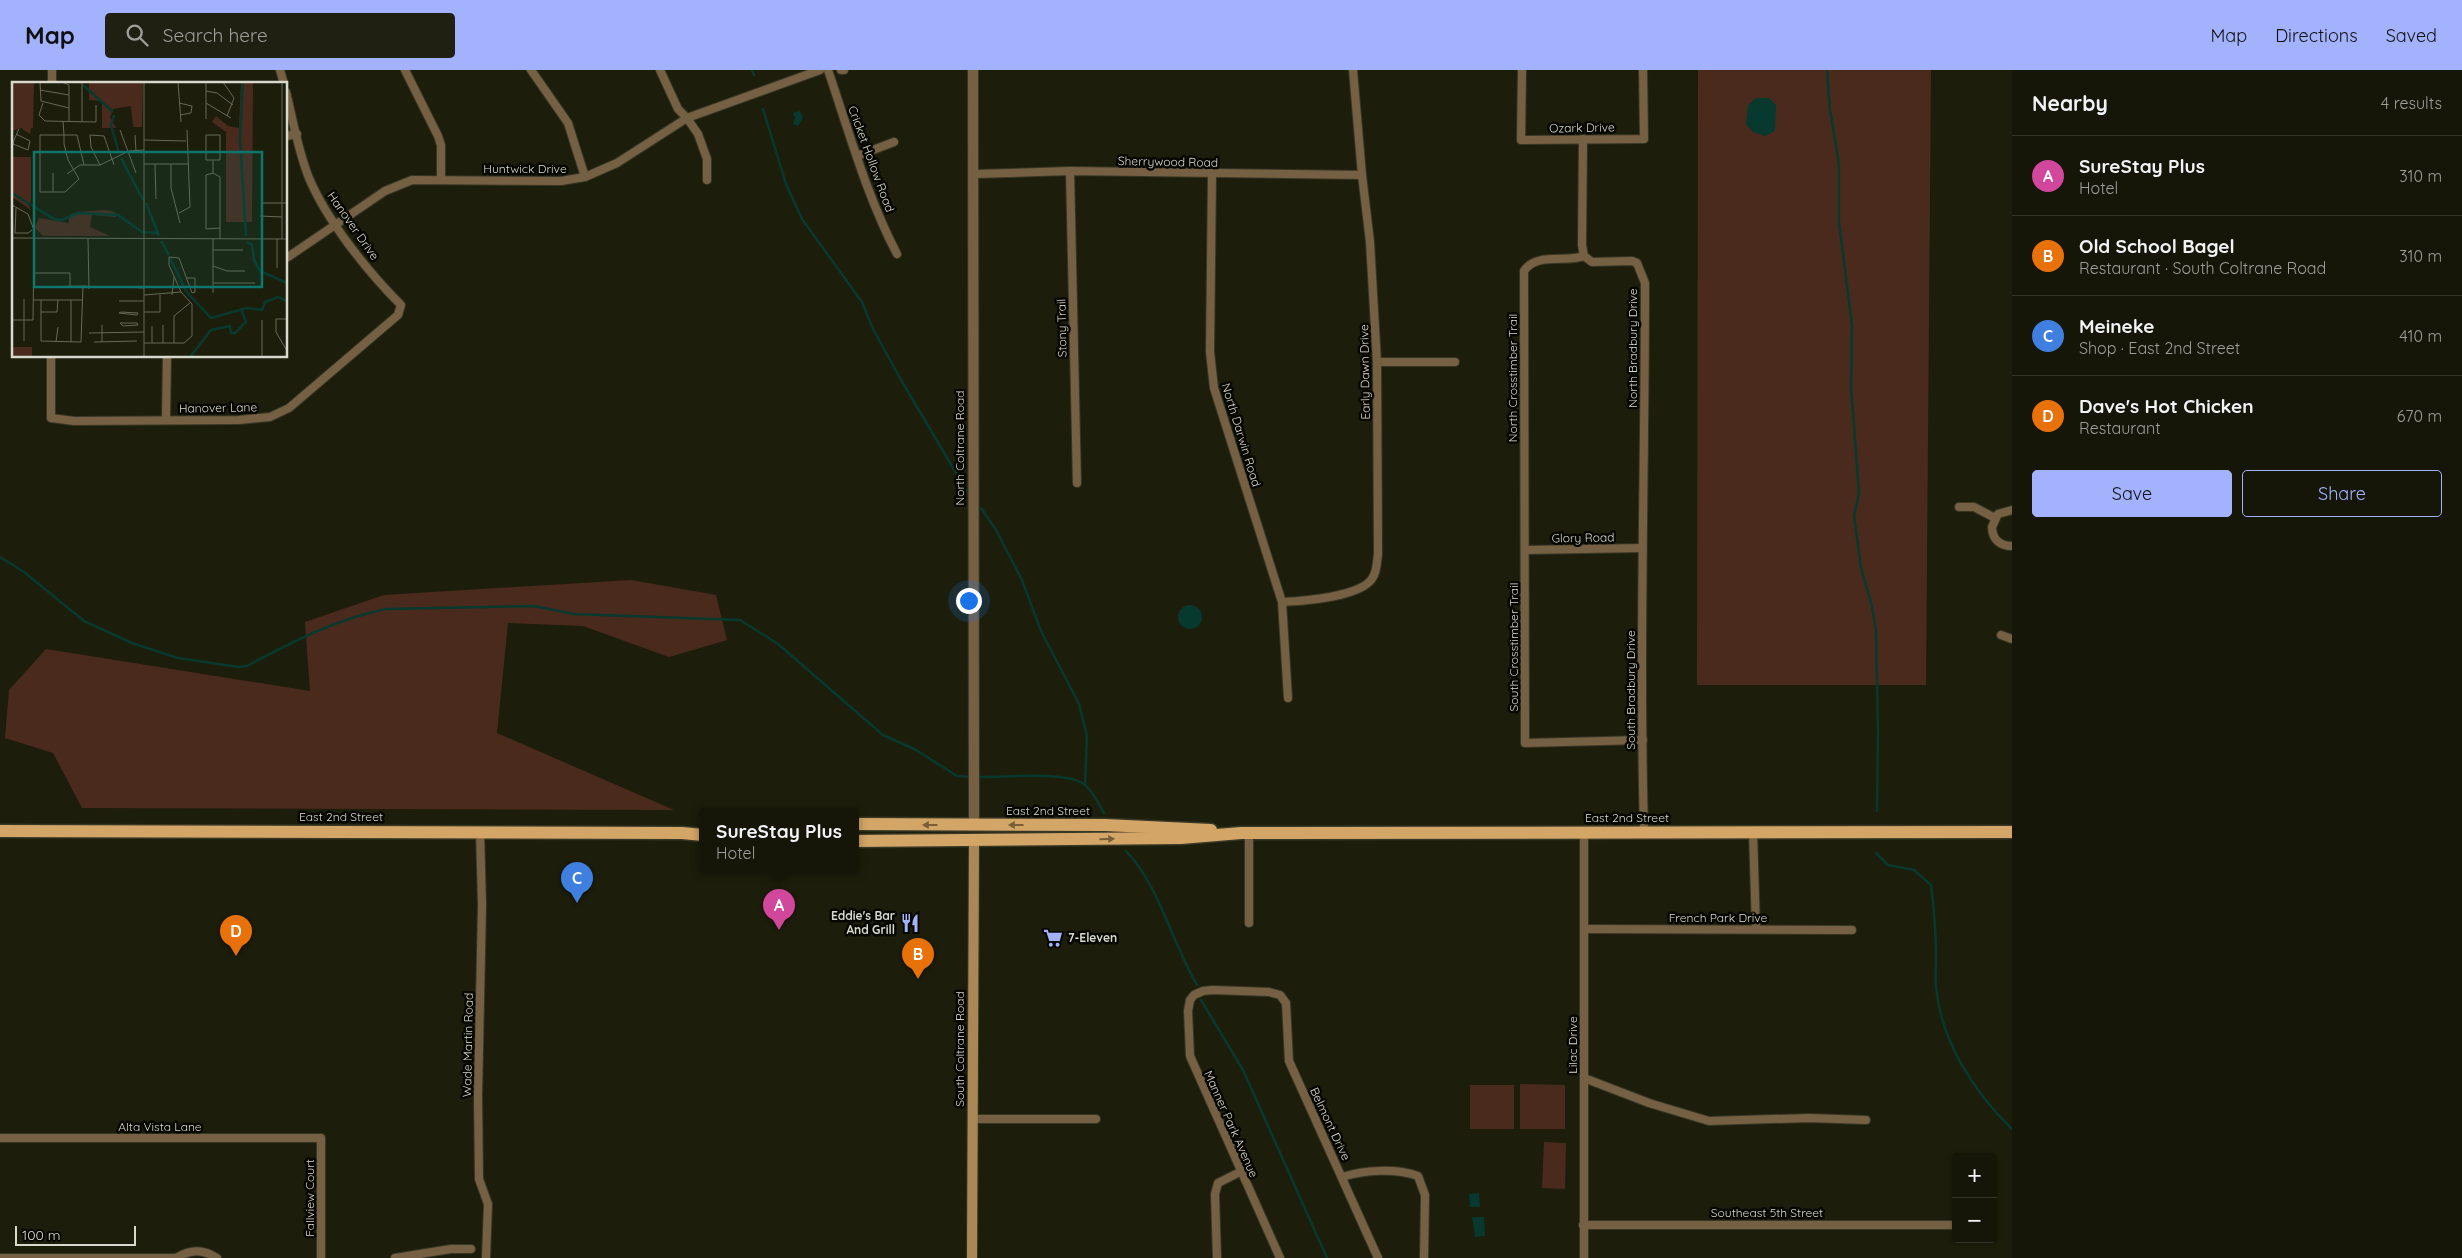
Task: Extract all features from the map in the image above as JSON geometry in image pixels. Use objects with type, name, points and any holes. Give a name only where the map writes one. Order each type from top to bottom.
[{"type":"main road","name":"East 2nd Street","points":[[859,824],[1115,825],[1181,827],[1245,833]]},
{"type":"main road","points":[[974,825],[974,840]]},
{"type":"main road","name":"East 2nd Street","points":[[0,831],[480,831],[682,833],[699,835]]},
{"type":"main road","name":"East 2nd Street","points":[[682,833],[699,831]]},
{"type":"main road","name":"East 2nd Street","points":[[859,841],[1181,838],[1245,833],[2012,832]]},
{"type":"main road","name":"South Coltrane Road","points":[[972,1258],[974,840]]},
{"type":"street","points":[[404,70],[438,136],[441,146],[441,180]]},
{"type":"street","points":[[531,70],[568,123],[585,177]]},
{"type":"street","points":[[660,70],[678,109],[698,134],[707,158],[707,180]]},
{"type":"street","name":"Huntwick Drive","points":[[288,258],[385,191],[403,182],[441,180],[561,181],[585,177],[616,163],[687,118],[820,70]]},
{"type":"street","name":"Cricket Hollow Road","points":[[828,70],[885,232],[897,254]]},
{"type":"street","name":"North Coltrane Road","points":[[973,70],[974,825]]},
{"type":"street","name":"Early Dawn Drive","points":[[1282,602],[1336,595],[1356,589],[1373,578],[1378,554],[1377,362],[1370,242],[1353,70]]},
{"type":"street","name":"Ozark Drive","points":[[1522,70],[1521,140],[1644,139],[1643,70]]},
{"type":"street","name":"Hanover Drive","points":[[288,100],[308,175],[324,207],[375,278],[401,306]]},
{"type":"street","points":[[288,136],[297,134]]},
{"type":"street","points":[[1583,139],[1582,245],[1584,256]]},
{"type":"street","points":[[857,156],[894,142]]},
{"type":"street","name":"Sherrywood Road","points":[[974,174],[1070,171],[1362,175]]},
{"type":"street","name":"Stony Trail","points":[[1070,171],[1077,484]]},
{"type":"street","name":"North Darwin Road","points":[[1212,174],[1210,352],[1214,388],[1282,602],[1288,698]]},
{"type":"street","name":"North Bradbury Drive","points":[[1584,256],[1592,262],[1637,263],[1645,283],[1645,464],[1642,548]]},
{"type":"street","name":"North Crosstimber Trail","points":[[1526,550],[1524,271],[1528,265],[1536,260],[1575,260],[1584,256]]},
{"type":"street","name":"Hanover Lane","points":[[52,358],[51,418],[74,421],[239,420],[270,418],[283,412],[309,392],[398,315],[401,306]]},
{"type":"street","points":[[166,419],[167,358]]},
{"type":"street","points":[[1377,362],[1455,362]]},
{"type":"street","points":[[1958,507],[1974,507],[1995,518]]},
{"type":"street","points":[[2012,510],[2002,512],[1995,518],[1992,527],[1994,536],[2000,543],[2012,546]]},
{"type":"street","name":"Glory Road","points":[[1526,550],[1642,548]]},
{"type":"street","name":"South Bradbury Drive","points":[[1642,548],[1644,832]]},
{"type":"street","name":"South Crosstimber Trail","points":[[1526,550],[1525,743],[1643,740]]},
{"type":"street","points":[[2001,634],[2012,638]]},
{"type":"street","name":"Wade Martin Road","points":[[480,831],[482,905],[478,1105],[479,1178],[488,1204],[486,1258]]},
{"type":"street","name":"Lilac Drive","points":[[1584,832],[1584,1258]]},
{"type":"street","points":[[1753,832],[1756,930]]},
{"type":"street","points":[[1245,833],[1249,923]]},
{"type":"street","name":"French Park Drive","points":[[1584,930],[1852,930]]},
{"type":"street","name":"Manner Park Avenue","points":[[1280,995],[1269,992],[1213,990],[1194,995],[1190,1000],[1188,1011],[1190,1056],[1240,1172],[1280,1258]]},
{"type":"street","name":"Belmont Drive","points":[[1280,995],[1286,1003],[1287,1009],[1289,1061],[1378,1258]]},
{"type":"street","points":[[1584,1078],[1649,1103],[1709,1120],[1809,1118],[1866,1120]]},
{"type":"street","points":[[972,1119],[1096,1120]]},
{"type":"street","name":"Alta Vista Lane","points":[[0,1138],[321,1138]]},
{"type":"street","name":"Fallview Court","points":[[321,1138],[321,1258]]},
{"type":"street","points":[[1342,1177],[1361,1171],[1407,1172],[1418,1176],[1425,1195],[1424,1258]]},
{"type":"street","points":[[1217,1258],[1215,1194],[1218,1183],[1240,1172]]},
{"type":"street","name":"Southeast 5th Street","points":[[1583,1225],[1952,1225]]},
{"type":"street","points":[[395,1258],[428,1256],[451,1249],[471,1249]]},
{"type":"street","points":[[0,1258],[177,1258],[187,1252],[207,1251],[217,1258]]},
{"type":"shaded area","points":[[1698,70],[1931,70],[1926,685],[1697,685]]},
{"type":"shaded area","points":[[631,580],[716,595],[727,640],[669,657],[583,626],[508,623],[497,733],[674,810],[82,808],[53,753],[5,738],[9,690],[46,649],[310,691],[305,622],[384,595]]},
{"type":"shaded area","points":[[1520,1084],[1565,1085],[1565,1129],[1520,1129]]},
{"type":"shaded area","points":[[1470,1085],[1514,1085],[1514,1129],[1470,1129]]},
{"type":"shaded area","points":[[1544,1142],[1566,1143],[1565,1189],[1542,1188]]},
{"type":"water","points":[[1756,98],[1769,98],[1776,105],[1775,131],[1765,136],[1753,132],[1746,124],[1748,105]]},
{"type":"water","points":[[800,111],[803,118],[798,126],[793,124],[795,118],[793,113]]},
{"type":"water","points":[[1190,605],[1199,608],[1202,617],[1199,626],[1190,629],[1181,626],[1178,617],[1181,608]]},
{"type":"water","points":[[1479,1193],[1480,1207],[1470,1207],[1469,1194]]},
{"type":"water","points":[[1472,1217],[1484,1217],[1485,1236],[1475,1237]]},
{"type":"waterway","points":[[752,70],[754,75]]},
{"type":"waterway","points":[[1827,70],[1830,110],[1839,164],[1839,222],[1852,325],[1851,387],[1859,493],[1854,516],[1861,568],[1872,606],[1876,631],[1877,811]]},
{"type":"waterway","points":[[763,109],[786,184],[802,219],[862,302],[873,329],[901,380],[968,493]]},
{"type":"waterway","points":[[981,508],[996,530],[1022,580],[1041,631],[1079,704],[1087,736],[1085,785]]},
{"type":"waterway","points":[[0,557],[24,572],[84,621],[132,643],[178,658],[239,667],[247,666],[332,625],[386,609],[534,606],[574,614],[740,620],[778,644],[883,735],[916,750],[957,776],[972,777]]},
{"type":"waterway","points":[[978,777],[1050,776],[1077,780],[1091,791],[1104,813]]},
{"type":"waterway","points":[[1126,851],[1148,880],[1197,985]]},
{"type":"waterway","points":[[1876,853],[1888,865],[1914,870],[1931,885],[1936,948],[1936,987],[1945,1027],[1952,1046],[1973,1082],[1985,1099],[2012,1129]]},
{"type":"waterway","points":[[1201,1000],[1243,1070],[1327,1258]]},
{"type":"place","name":"Meineke","points":[[577,903]]},
{"type":"place","name":"Eddie's Bar And Grill","points":[[910,923]]},
{"type":"place","name":"SureStay Plus","points":[[779,930]]},
{"type":"place","name":"7-Eleven","points":[[1053,938]]},
{"type":"place","name":"Dave's Hot Chicken","points":[[236,956]]},
{"type":"place","name":"Old School Bagel","points":[[918,979]]}]
